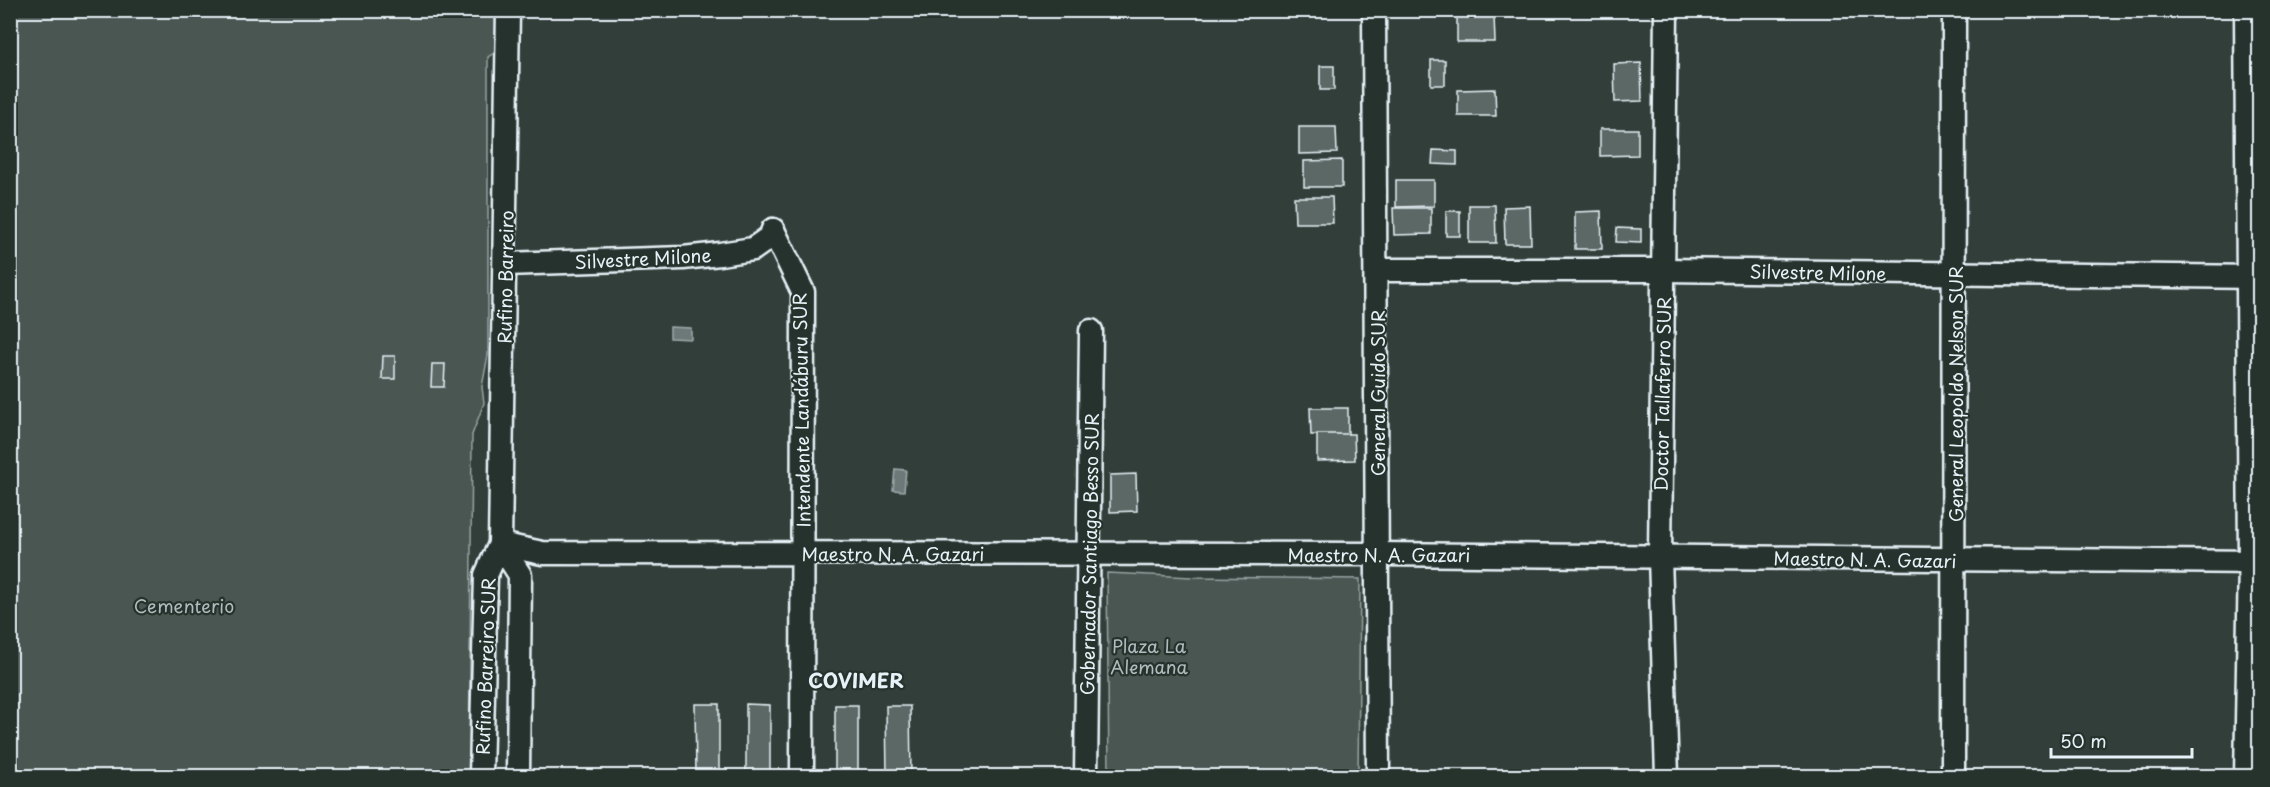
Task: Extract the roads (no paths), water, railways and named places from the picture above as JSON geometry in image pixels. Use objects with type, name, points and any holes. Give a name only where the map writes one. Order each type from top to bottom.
[{"type":"street","name":"Rufino Barreiro","points":[[500,544],[508,10]]},
{"type":"street","name":"General Guido SUR","points":[[1374,10],[1378,777]]},
{"type":"street","name":"Doctor Tallaferro SUR","points":[[1666,10],[1660,557],[1666,777]]},
{"type":"street","name":"General Leopoldo Nelson SUR","points":[[1953,777],[1954,10]]},
{"type":"street","points":[[2246,10],[2253,277],[2255,562],[2246,777]]},
{"type":"street","name":"Silvestre Milone","points":[[505,264],[683,258],[720,254],[753,249],[770,237],[773,230]]},
{"type":"street","name":"Intendente Landáburu SUR","points":[[773,230],[803,292],[802,777]]},
{"type":"street","name":"Silvestre Milone","points":[[1376,270],[1663,270],[2253,277]]},
{"type":"street","name":"Gobernador Santiago Besso SUR","points":[[1086,777],[1091,331]]},
{"type":"street","name":"Maestro N. A. Gazari","points":[[500,544],[542,553],[1378,554],[2255,562]]},
{"type":"street","name":"Rufino Barreiro SUR","points":[[481,777],[486,575],[500,544]]},
{"type":"street","name":"Rufino Barreiro SUR","points":[[500,544],[520,575],[518,777]]},
{"type":"district","name":"COVIMER","points":[[856,680]]},
{"type":"park label","name":"Cementerio","points":[[184,605]]},
{"type":"park label","name":"Plaza La Alemana","points":[[1149,655]]}]
